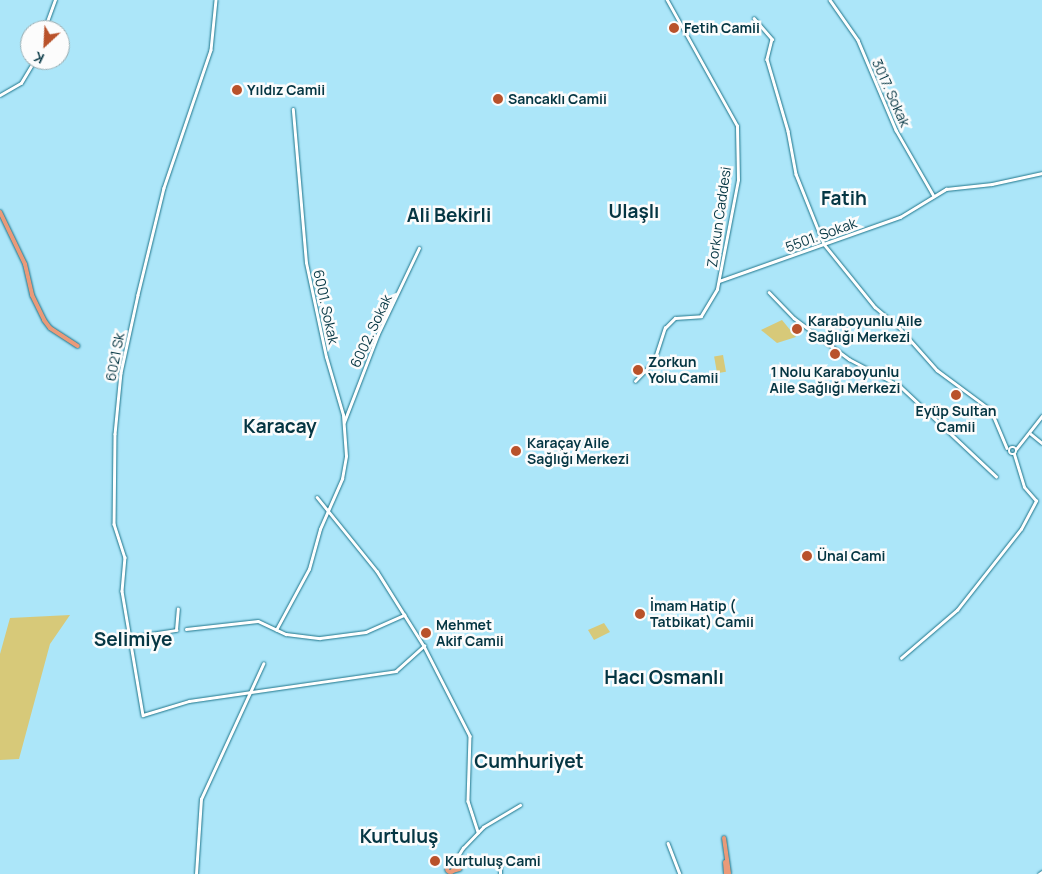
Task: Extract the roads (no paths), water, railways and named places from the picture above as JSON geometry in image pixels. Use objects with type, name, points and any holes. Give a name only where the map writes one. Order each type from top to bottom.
[{"type":"main road","points":[[0,212],[25,264],[39,312],[50,328],[78,346]]},
{"type":"main road","points":[[727,874],[724,838],[727,874]]},
{"type":"street","points":[[48,20],[55,0]]},
{"type":"street","name":"6021 Sk","points":[[216,0],[211,50],[164,188],[121,372],[115,434],[114,524],[125,557],[122,591],[143,715],[189,701],[252,693]]},
{"type":"street","name":"Zorkun Caddesi","points":[[635,381],[654,361],[665,328],[675,318],[701,316],[719,281],[738,180],[737,126],[667,0]]},
{"type":"street","name":"3017. Sokak","points":[[830,0],[858,40],[896,130],[934,196]]},
{"type":"street","points":[[754,18],[772,38],[767,59],[788,131],[796,174],[824,244],[875,307],[898,326],[937,370],[991,410],[1007,448]]},
{"type":"street","points":[[0,94],[22,83],[29,70]]},
{"type":"street","name":"6001. Sokak","points":[[276,630],[307,574],[345,467],[344,423],[306,262],[293,110]]},
{"type":"street","name":"5501. Sokak","points":[[719,281],[900,216],[949,189],[992,184],[1042,173]]},
{"type":"street","name":"6002. Sokak","points":[[344,423],[378,334],[419,248]]},
{"type":"street","points":[[769,292],[794,318],[849,359],[900,386],[996,476]]},
{"type":"street","points":[[901,658],[957,610],[1021,529],[1036,501],[1024,487],[1014,454],[1016,449],[1031,434],[1042,416]]},
{"type":"street","points":[[1031,434],[1042,443]]},
{"type":"street","points":[[318,497],[370,561],[424,646],[472,739],[468,801],[478,832]]},
{"type":"street","points":[[131,637],[176,630],[178,609]]},
{"type":"street","points":[[186,629],[252,620],[299,637],[329,637],[366,632],[404,615]]},
{"type":"street","points":[[252,693],[396,671],[424,646]]},
{"type":"street","points":[[196,874],[201,799],[252,693],[263,664]]},
{"type":"street","points":[[450,870],[478,832],[511,807],[520,805]]},
{"type":"street","points":[[668,843],[680,874]]},
{"type":"street","points":[[500,864],[500,874]]},
{"type":"place","name":"Fetih Camii","points":[[674,28]]},
{"type":"place","name":"Yıldız Camii","points":[[237,90]]},
{"type":"place","name":"Sancaklı Camii","points":[[498,99]]},
{"type":"place","name":"Karaboyunlu Aile Sağlığı Merkezi","points":[[797,329]]},
{"type":"place","name":"1 Nolu Karaboyunlu Aile Sağlığı Merkezi","points":[[835,354]]},
{"type":"place","name":"Zorkun Yolu Camii","points":[[638,370]]},
{"type":"place","name":"Eyüp Sultan Camii","points":[[956,395]]},
{"type":"place","name":"Karaçay Aile Sağlığı Merkezi","points":[[516,451]]},
{"type":"place","name":"Ünal Cami","points":[[807,556]]},
{"type":"place","name":"İmam Hatip ( Tatbikat) Camii","points":[[640,614]]},
{"type":"place","name":"Mehmet Akif Camii","points":[[426,633]]},
{"type":"place","name":"Kurtuluş Cami","points":[[435,861]]},
{"type":"district","name":"Fatih","points":[[844,199]]},
{"type":"district","name":"Ulaşlı","points":[[634,212]]},
{"type":"district","name":"Ali Bekirli","points":[[449,216]]},
{"type":"district","name":"Karacay","points":[[280,427]]},
{"type":"district","name":"Selimiye","points":[[133,640]]},
{"type":"district","name":"Hacı Osmanlı","points":[[664,678]]},
{"type":"district","name":"Cumhuriyet","points":[[529,762]]},
{"type":"district","name":"Kurtuluş","points":[[399,837]]}]
